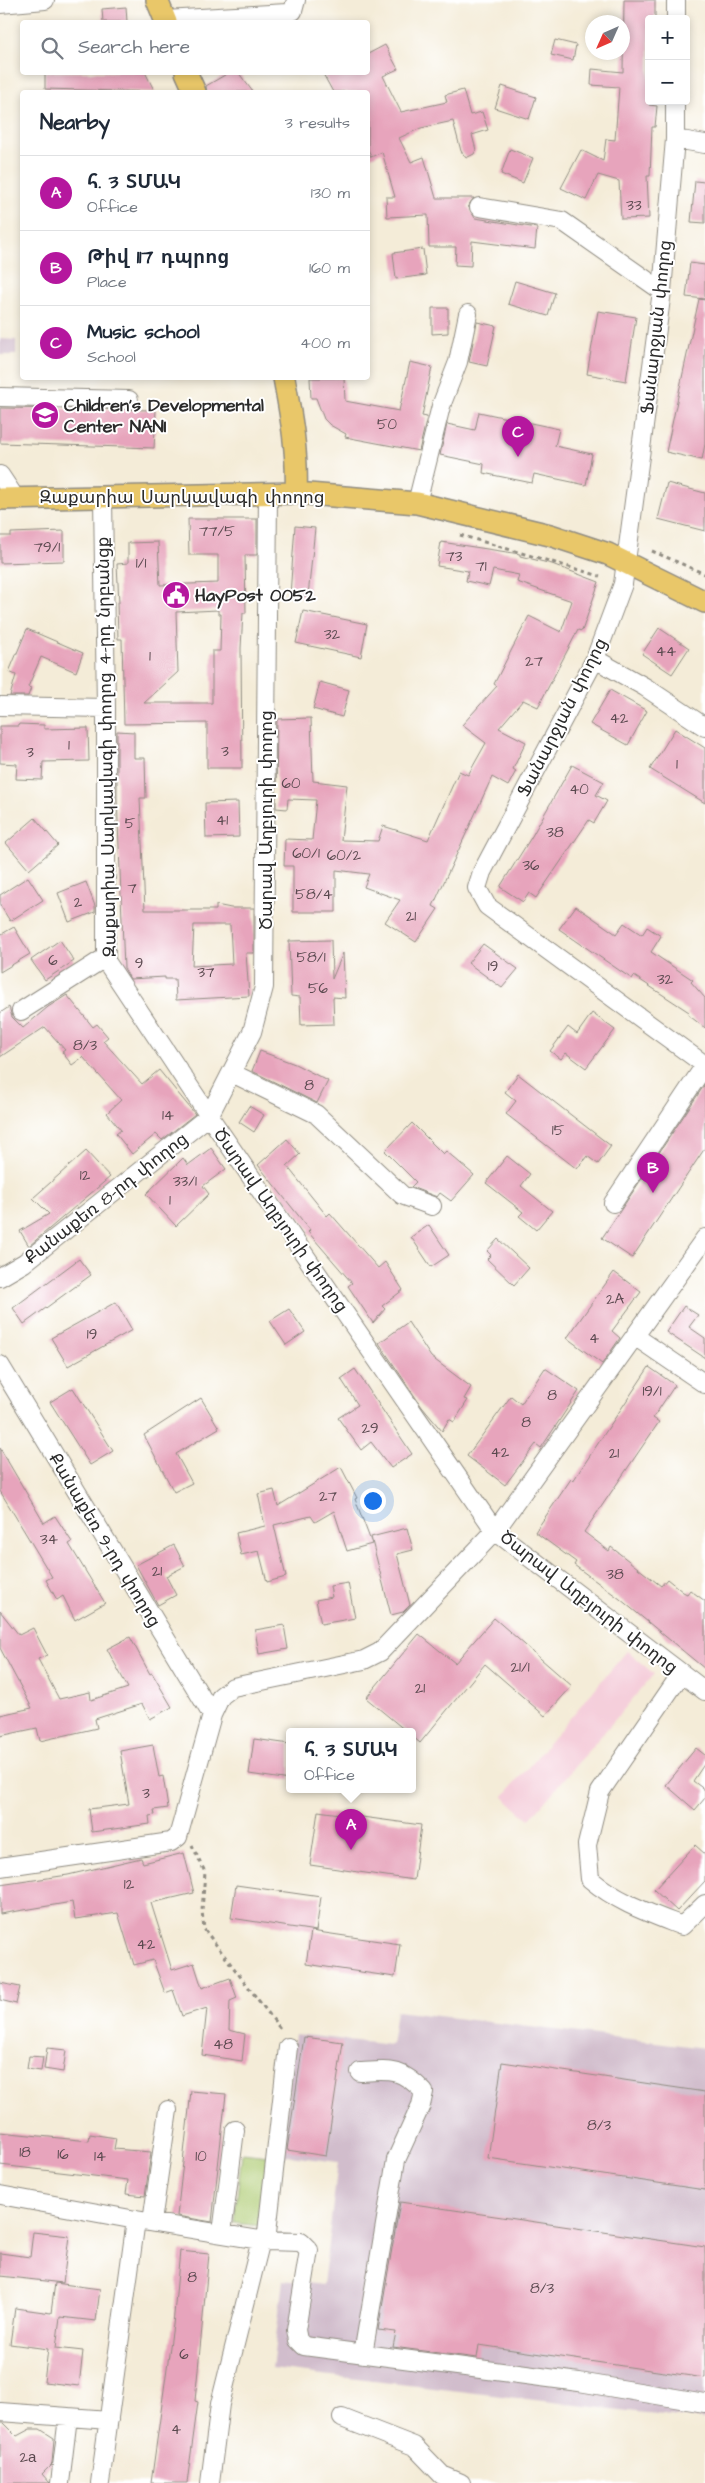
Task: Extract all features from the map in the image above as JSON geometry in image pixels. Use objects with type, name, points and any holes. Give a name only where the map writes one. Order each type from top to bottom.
[{"type":"main road","points":[[157,0],[165,20]]},
{"type":"main road","points":[[187,75],[194,90]]},
{"type":"main road","points":[[284,380],[294,431],[296,493]]},
{"type":"main road","name":"Զաքարիա Սարկավագի փողոց","points":[[8,499],[296,493],[417,503],[550,535],[628,562],[705,602]]},
{"type":"street","points":[[0,4],[46,0]]},
{"type":"street","points":[[180,20],[287,13],[293,11],[296,0]]},
{"type":"street","points":[[676,0],[676,15]]},
{"type":"street","name":"Ֆանարջյան փողոց","points":[[675,105],[675,139],[662,291],[624,584],[595,659],[482,872],[478,888],[487,906],[705,1065]]},
{"type":"street","points":[[675,139],[705,144]]},
{"type":"street","points":[[479,207],[562,221],[662,291]]},
{"type":"street","points":[[417,503],[441,406],[458,362],[468,314]]},
{"type":"street","points":[[0,397],[129,400]]},
{"type":"street","points":[[0,476],[8,499]]},
{"type":"street","name":"Ծարավ Աղբյուրի փողոց","points":[[268,493],[264,987],[252,1032],[209,1116],[495,1531],[705,1691]]},
{"type":"street","name":"Զաքարիա Սարկավագի փողոց 4-րդ նրբանցք","points":[[103,497],[106,708],[106,961],[209,1116]]},
{"type":"street","points":[[595,659],[645,687],[705,727]]},
{"type":"street","points":[[0,706],[106,708]]},
{"type":"street","points":[[21,1011],[106,957]]},
{"type":"street","points":[[613,1203],[705,1065]]},
{"type":"street","points":[[232,1073],[316,1114],[402,1195],[432,1206]]},
{"type":"street","name":"Քանաքեռ 8-րդ փողոց","points":[[0,1277],[24,1263],[209,1116]]},
{"type":"street","points":[[0,1867],[171,1842],[178,1837],[212,1715],[221,1696],[233,1687],[364,1660],[380,1652],[495,1531],[636,1337],[705,1238]]},
{"type":"street","points":[[636,1337],[705,1384]]},
{"type":"street","name":"Քանաքեռ 9-րդ փողոց","points":[[0,1365],[212,1715]]},
{"type":"street","points":[[681,1674],[600,1792],[587,1845],[590,1879],[607,1893],[646,1912],[682,1926],[705,1904]]},
{"type":"street","points":[[210,2483],[220,2404],[264,2240],[288,2048]]},
{"type":"street","points":[[360,2072],[385,2071],[408,2076],[424,2092],[421,2105],[396,2160],[362,2354]]},
{"type":"street","points":[[100,2483],[109,2420],[144,2221],[168,2110]]},
{"type":"street","points":[[222,2233],[236,2130]]},
{"type":"street","points":[[0,2195],[264,2240],[301,2242],[309,2250],[296,2330],[298,2340],[304,2346],[579,2382],[705,2403]]},
{"type":"street","points":[[0,2412],[109,2420]]},
{"type":"street","points":[[60,2483],[68,2417]]},
{"type":"street","points":[[342,2418],[414,2446],[442,2475],[461,2483]]},
{"type":"path","points":[[458,534],[600,576]]},
{"type":"path","points":[[652,551],[705,574]]},
{"type":"path","points":[[182,1828],[205,1872],[202,1911],[204,1929],[288,2040],[288,2048]]},
{"type":"shaded area","points":[[0,339],[16,340],[16,355],[0,355]]},
{"type":"shaded area","points":[[627,1651],[654,1674],[529,1820],[503,1797]]},
{"type":"shaded area","points":[[396,2011],[705,2048],[705,2420],[272,2369],[283,2280],[323,2285],[338,2162],[281,2155],[295,2034],[391,2045]]},
{"type":"green space","points":[[242,2153],[268,2156],[260,2226],[234,2223]]},
{"type":"building","points":[[624,0],[655,0],[655,15],[645,15],[645,105],[657,106],[655,127],[652,127],[650,176],[647,176],[649,218],[621,219],[619,181],[598,175],[586,200],[561,188],[581,150],[603,161],[606,139],[615,140],[619,87],[591,85],[592,69],[623,72],[623,60],[630,60],[630,15],[624,15]]},
{"type":"building","points":[[126,7],[127,20],[103,20],[102,9]]},
{"type":"building","points":[[555,40],[576,45],[573,60],[551,55]]},
{"type":"building","points":[[385,45],[398,69],[383,76],[401,112],[447,102],[445,95],[463,90],[470,115],[482,112],[488,130],[472,135],[476,150],[474,154],[466,158],[461,151],[453,121],[421,128],[399,138],[411,162],[424,157],[436,198],[474,198],[468,206],[475,218],[537,228],[535,249],[472,241],[471,266],[455,265],[456,247],[429,247],[428,215],[387,217],[386,197],[395,197],[382,152],[371,157],[370,154],[370,90],[332,90],[324,75],[370,75],[370,53]]},
{"type":"building","points":[[45,75],[146,75],[154,90],[82,90],[45,89]]},
{"type":"building","points":[[225,75],[240,75],[252,90],[207,90],[206,86]]},
{"type":"building","points":[[502,86],[536,97],[529,119],[495,108]]},
{"type":"building","points":[[510,149],[533,158],[523,183],[501,174]]},
{"type":"building","points":[[695,181],[705,182],[705,223],[691,222]]},
{"type":"building","points":[[423,249],[426,275],[396,279],[393,253]]},
{"type":"building","points":[[690,263],[705,265],[705,299],[686,297]]},
{"type":"building","points":[[515,281],[555,293],[548,316],[508,304]]},
{"type":"building","points":[[699,299],[705,300],[705,444],[702,460],[666,452]]},
{"type":"building","points":[[432,308],[448,308],[448,333],[432,334]]},
{"type":"building","points":[[598,311],[636,317],[626,381],[587,374]]},
{"type":"building","points":[[477,322],[496,326],[487,366],[469,362]]},
{"type":"building","points":[[410,362],[432,367],[422,416],[427,417],[419,451],[345,437],[346,434],[330,425],[324,419],[316,398],[311,398],[310,380],[344,380],[345,401],[399,411]]},
{"type":"building","points":[[0,408],[156,410],[154,448],[0,443]]},
{"type":"building","points":[[479,412],[559,429],[555,446],[592,454],[586,485],[534,474],[532,483],[483,473],[484,464],[440,455],[447,424],[475,430]]},
{"type":"building","points":[[667,483],[705,493],[705,531],[658,519]]},
{"type":"building","points":[[188,519],[257,519],[257,555],[245,555],[246,613],[243,613],[241,648],[242,768],[207,768],[207,723],[124,724],[122,639],[118,639],[117,564],[128,563],[128,543],[158,542],[160,585],[218,583],[218,555],[189,555]],"holes":[[[218,610],[218,614],[221,614],[220,651],[212,651],[212,703],[144,703],[178,672],[176,612]]]},
{"type":"building","points":[[295,526],[315,528],[308,596],[290,595]]},
{"type":"building","points":[[64,531],[64,561],[0,563],[0,536],[11,536],[11,533]]},
{"type":"building","points":[[441,542],[520,554],[520,556],[552,564],[599,582],[582,631],[578,630],[538,707],[523,700],[499,728],[526,742],[513,769],[516,771],[508,786],[492,777],[433,906],[438,909],[416,942],[385,922],[400,900],[364,887],[369,874],[336,870],[336,912],[293,912],[293,866],[284,866],[285,839],[312,840],[316,800],[288,799],[287,809],[276,808],[277,719],[311,718],[313,781],[347,785],[341,840],[378,841],[383,826],[428,840],[459,771],[468,775],[486,743],[462,725],[497,686],[494,684],[529,616],[561,632],[572,601],[517,582],[519,575],[493,570],[489,586],[466,581],[468,571],[437,566]]},
{"type":"building","points":[[303,611],[367,624],[361,657],[296,643]]},
{"type":"building","points":[[659,628],[689,648],[672,674],[642,654]]},
{"type":"building","points":[[27,629],[83,653],[76,672],[41,657],[28,687],[31,688],[28,696],[10,696],[16,675],[9,672]]},
{"type":"building","points":[[320,682],[349,690],[342,717],[313,709]]},
{"type":"building","points":[[610,690],[647,711],[628,745],[590,724]]},
{"type":"building","points":[[19,724],[44,725],[44,729],[88,728],[89,761],[43,762],[42,780],[16,779],[17,764],[0,763],[0,726],[18,726]]},
{"type":"building","points":[[675,729],[705,748],[705,803],[650,769]]},
{"type":"building","points":[[117,731],[134,732],[134,758],[145,758],[146,798],[140,798],[145,910],[216,910],[216,905],[231,908],[254,908],[254,953],[246,953],[249,996],[176,1000],[175,979],[165,979],[165,977],[130,979],[124,968],[117,798]],"holes":[[[194,925],[230,925],[232,964],[192,966]]]},
{"type":"building","points":[[572,765],[604,782],[596,795],[607,801],[594,823],[589,820],[536,898],[529,893],[523,902],[500,887],[532,836]]},
{"type":"building","points":[[238,802],[239,837],[206,838],[205,803]]},
{"type":"building","points":[[35,818],[58,845],[29,870],[6,843]]},
{"type":"building","points":[[28,877],[43,900],[10,921],[0,905],[0,895]]},
{"type":"building","points":[[86,882],[95,906],[95,912],[69,922],[58,893]]},
{"type":"building","points":[[576,906],[616,934],[624,923],[642,935],[647,927],[661,936],[651,952],[693,980],[691,982],[705,998],[705,1028],[687,1014],[689,1012],[634,976],[632,979],[559,929]]},
{"type":"building","points":[[14,927],[30,954],[0,972],[0,935]]},
{"type":"building","points":[[60,940],[74,961],[45,980],[31,960]]},
{"type":"building","points":[[331,940],[332,979],[343,953],[345,998],[333,997],[334,1024],[301,1025],[300,997],[291,996],[289,941]]},
{"type":"building","points":[[483,944],[518,969],[502,988],[468,963]]},
{"type":"building","points":[[67,995],[93,1027],[97,1024],[108,1037],[103,1041],[142,1084],[159,1070],[195,1114],[162,1140],[156,1134],[132,1154],[116,1134],[121,1130],[107,1113],[121,1100],[83,1057],[72,1065],[62,1052],[65,1050],[45,1027],[0,1057],[0,1013],[9,1007],[12,1017],[23,1028],[48,1007]]},
{"type":"building","points":[[592,1013],[615,1030],[586,1068],[566,1053],[561,1059],[550,1051],[568,1027],[577,1034]]},
{"type":"building","points":[[260,1051],[295,1064],[328,1081],[317,1103],[252,1071]]},
{"type":"building","points":[[518,1074],[611,1146],[598,1164],[587,1156],[577,1169],[506,1114],[516,1101],[505,1092]]},
{"type":"building","points":[[705,1084],[705,1148],[632,1258],[602,1238]]},
{"type":"building","points":[[249,1106],[264,1115],[254,1132],[239,1122]]},
{"type":"building","points":[[412,1123],[443,1154],[446,1151],[474,1175],[451,1201],[440,1193],[437,1197],[411,1187],[416,1182],[385,1151]]},
{"type":"building","points":[[287,1139],[300,1154],[287,1166],[327,1216],[330,1213],[378,1268],[385,1262],[403,1290],[382,1306],[385,1309],[373,1323],[348,1286],[352,1283],[308,1232],[310,1230],[258,1165]]},
{"type":"building","points":[[211,1148],[226,1169],[203,1186],[209,1194],[176,1226],[146,1194],[183,1158],[188,1165]]},
{"type":"building","points":[[86,1151],[110,1177],[29,1246],[20,1231],[49,1214],[33,1198]]},
{"type":"building","points":[[507,1156],[530,1174],[521,1186],[552,1211],[536,1230],[519,1216],[523,1212],[486,1183]]},
{"type":"building","points":[[429,1225],[449,1255],[431,1267],[411,1237]]},
{"type":"building","points":[[498,1239],[529,1268],[514,1285],[487,1259],[491,1255],[487,1251]]},
{"type":"building","points":[[79,1259],[91,1275],[24,1324],[13,1308]]},
{"type":"building","points":[[614,1272],[641,1292],[612,1331],[620,1338],[602,1364],[567,1338]]},
{"type":"building","points":[[116,1302],[132,1330],[68,1366],[51,1338]]},
{"type":"building","points":[[684,1306],[698,1315],[689,1327],[705,1338],[705,1358],[666,1332]]},
{"type":"building","points":[[289,1309],[305,1332],[286,1345],[270,1321]]},
{"type":"building","points":[[408,1322],[431,1357],[471,1387],[464,1399],[468,1400],[454,1422],[449,1419],[442,1431],[422,1407],[379,1343]]},
{"type":"building","points":[[649,1367],[675,1385],[653,1418],[659,1422],[584,1532],[609,1551],[611,1547],[661,1586],[667,1579],[683,1592],[687,1594],[690,1590],[705,1601],[705,1669],[620,1599],[574,1565],[576,1562],[535,1532],[571,1479],[573,1481]]},
{"type":"building","points":[[545,1368],[579,1391],[541,1448],[536,1444],[505,1485],[467,1456],[511,1396],[521,1404]]},
{"type":"building","points":[[355,1369],[412,1454],[391,1468],[371,1442],[361,1450],[338,1418],[358,1405],[341,1379]]},
{"type":"building","points":[[73,1388],[113,1451],[90,1465],[50,1402]]},
{"type":"building","points":[[201,1398],[219,1428],[176,1454],[192,1483],[174,1492],[144,1435]]},
{"type":"building","points":[[0,1448],[44,1523],[55,1516],[72,1542],[69,1544],[105,1603],[75,1620],[63,1596],[57,1600],[46,1580],[52,1577],[0,1491]]},
{"type":"building","points":[[341,1467],[357,1498],[355,1499],[372,1544],[347,1551],[334,1511],[315,1522],[311,1516],[274,1525],[286,1577],[267,1582],[259,1551],[241,1555],[236,1533],[265,1526],[258,1494],[274,1490],[278,1506]]},
{"type":"building","points":[[407,1528],[413,1550],[397,1554],[410,1605],[403,1612],[391,1615],[371,1537]]},
{"type":"building","points":[[174,1545],[185,1566],[166,1576],[176,1595],[158,1605],[136,1565]]},
{"type":"building","points":[[348,1583],[355,1618],[321,1624],[316,1600],[332,1597],[330,1586]]},
{"type":"building","points":[[0,1611],[19,1635],[33,1628],[47,1655],[38,1659],[59,1699],[90,1692],[91,1700],[128,1688],[107,1649],[130,1637],[150,1674],[152,1673],[172,1707],[150,1719],[142,1704],[95,1719],[97,1728],[40,1741],[37,1728],[0,1736],[0,1715],[32,1708],[0,1648]]},
{"type":"building","points":[[494,1618],[572,1686],[545,1716],[485,1664],[420,1743],[416,1740],[416,1728],[402,1728],[366,1698],[419,1634],[455,1663]]},
{"type":"building","points":[[284,1625],[288,1649],[259,1654],[255,1630]]},
{"type":"building","points":[[254,1739],[286,1743],[286,1779],[249,1774]]},
{"type":"building","points":[[153,1745],[159,1777],[163,1776],[168,1808],[154,1810],[155,1815],[149,1816],[150,1824],[92,1832],[89,1809],[129,1804],[120,1751]]},
{"type":"building","points":[[696,1748],[705,1755],[705,1763],[693,1781],[705,1790],[705,1798],[695,1810],[666,1785]]},
{"type":"building","points":[[318,1811],[421,1825],[414,1880],[310,1865]]},
{"type":"building","points":[[695,1845],[705,1854],[705,1881],[677,1911],[654,1890]]},
{"type":"building","points":[[184,1853],[194,1893],[151,1903],[172,1970],[194,1963],[202,1988],[230,1978],[237,1998],[230,2001],[229,2030],[245,2034],[242,2061],[202,2055],[207,2008],[182,2016],[173,1990],[165,1993],[153,1960],[134,1965],[118,1913],[75,1919],[72,1902],[0,1914],[0,1885],[68,1875],[141,1858],[143,1863]]},
{"type":"building","points":[[236,1885],[321,1897],[316,1931],[231,1918]]},
{"type":"building","points":[[311,1931],[400,1944],[395,1977],[306,1964]]},
{"type":"building","points":[[0,1983],[20,1987],[16,2004],[0,2000]]},
{"type":"building","points":[[304,2037],[343,2042],[326,2156],[287,2150]]},
{"type":"building","points":[[47,2048],[66,2050],[63,2072],[44,2069]]},
{"type":"building","points":[[29,2056],[43,2057],[41,2071],[27,2069]]},
{"type":"building","points":[[502,2062],[705,2092],[705,2190],[488,2158]]},
{"type":"building","points":[[191,2091],[226,2094],[212,2222],[177,2216]]},
{"type":"building","points":[[0,2132],[89,2141],[90,2134],[116,2138],[114,2149],[151,2152],[145,2196],[126,2194],[128,2180],[0,2165]]},
{"type":"building","points":[[400,2202],[705,2247],[705,2378],[479,2345],[477,2358],[393,2347],[396,2332],[378,2330]]},
{"type":"building","points":[[33,2232],[69,2236],[63,2283],[0,2276],[0,2253],[30,2257]]},
{"type":"building","points":[[180,2251],[209,2254],[195,2401],[198,2402],[187,2483],[151,2483],[173,2325]]},
{"type":"building","points":[[55,2283],[100,2289],[96,2321],[60,2317],[56,2348],[83,2351],[79,2386],[44,2382],[48,2349],[10,2344],[15,2308],[51,2313]]},
{"type":"building","points":[[0,2423],[4,2423],[17,2436],[30,2429],[40,2429],[54,2438],[52,2464],[42,2474],[50,2483],[0,2483]]},
{"type":"place","name":"Children's Developmental Center NANI","points":[[45,415]]},
{"type":"place","name":"Music school","points":[[518,457]]},
{"type":"place","name":"HayPost 0052","points":[[176,595]]},
{"type":"place","name":"Թիվ 117 դպրոց","points":[[653,1193]]},
{"type":"place","name":"հ. 3 ՏՄԱԿ","points":[[351,1850]]}]
